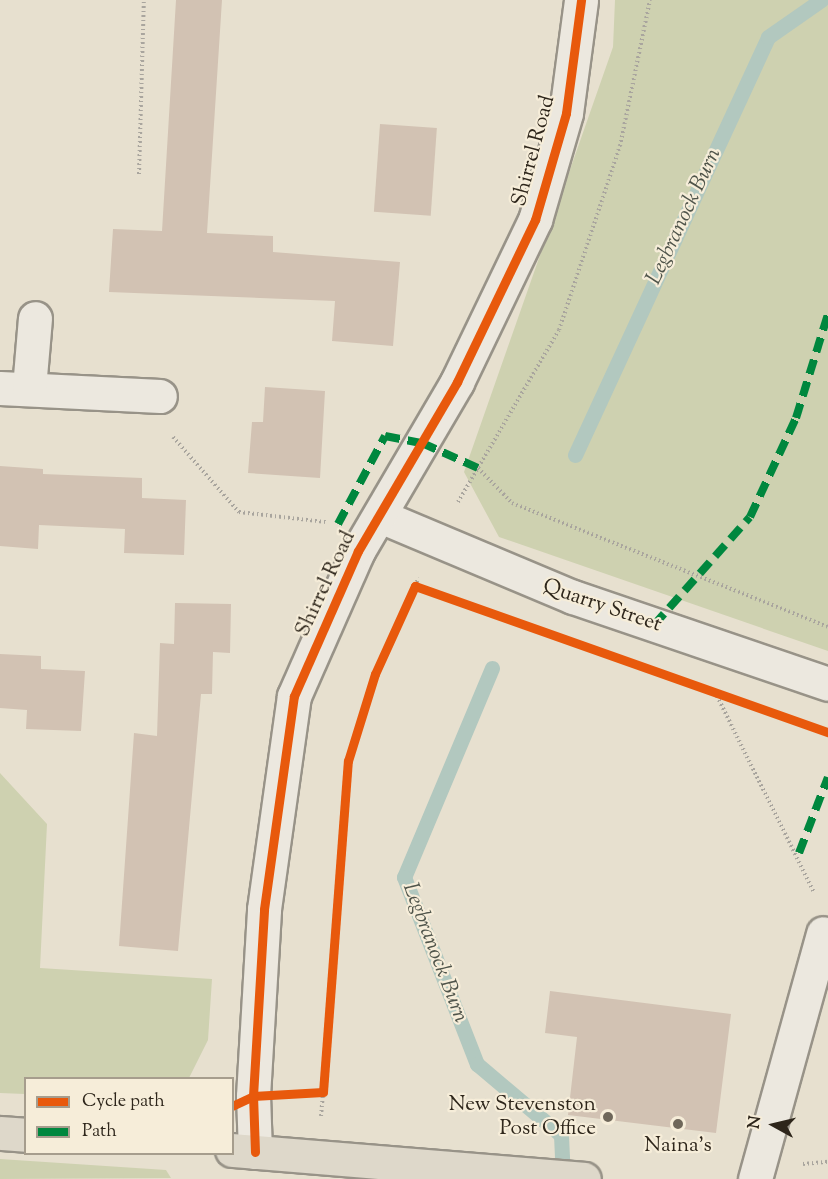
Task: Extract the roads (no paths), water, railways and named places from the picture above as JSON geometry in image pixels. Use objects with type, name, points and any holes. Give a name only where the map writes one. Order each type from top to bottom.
[{"type":"main road","points":[[0,1133],[24,1135]]},
{"type":"main road","points":[[244,1151],[584,1179]]},
{"type":"street","name":"Shirrel Road","points":[[244,1151],[253,1096],[264,909],[294,696],[375,524],[457,382],[535,220],[566,112],[581,0]]},
{"type":"street","points":[[35,318],[14,388],[160,396]]},
{"type":"street","name":"Quarry Street","points":[[375,524],[436,538],[483,562],[573,597],[828,684]]},
{"type":"street","points":[[755,1179],[823,933]]},
{"type":"waterway","name":"Legbranock Burn","points":[[575,455],[768,37],[821,0]]},
{"type":"waterway","name":"Legbranock Burn","points":[[492,668],[404,877],[477,1064],[561,1135],[563,1179]]},
{"type":"place","name":"New Stevenston Post Office","points":[[608,1117]]},
{"type":"place","name":"Naina's","points":[[678,1124]]}]
